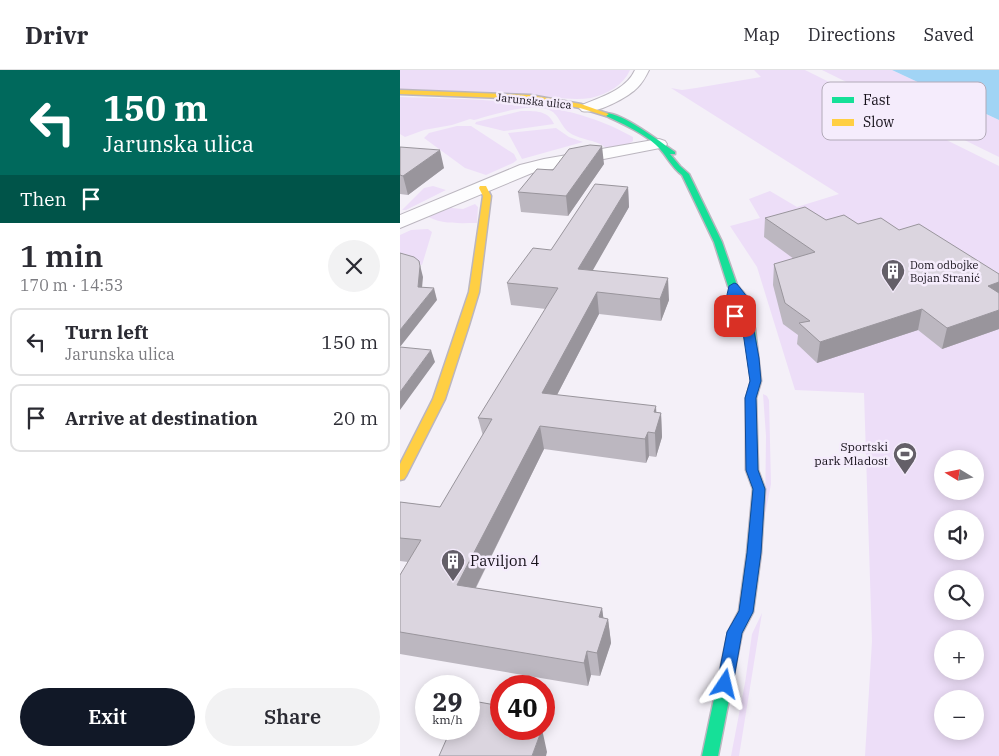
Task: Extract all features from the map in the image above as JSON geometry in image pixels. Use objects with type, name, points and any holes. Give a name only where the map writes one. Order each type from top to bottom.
[{"type":"street","points":[[587,108],[612,98],[633,85],[642,70]]},
{"type":"street","name":"Jarunska ulica","points":[[400,92],[522,98],[553,101],[587,108],[624,121],[642,131],[676,156],[685,167],[685,174],[712,226],[734,286],[743,298],[750,329],[756,381],[750,398]]},
{"type":"street","points":[[400,222],[526,169],[544,164],[658,144]]},
{"type":"street","points":[[400,476],[439,399],[467,317],[474,292],[486,203],[483,188]]},
{"type":"street","points":[[731,299],[734,286]]},
{"type":"street","points":[[740,339],[741,356]]},
{"type":"street","name":"Jarunska ulica","points":[[710,756],[735,632],[746,612],[754,553],[759,489],[752,470],[750,398],[744,381]]},
{"type":"street","name":"Jarunska ulica","points":[[745,488],[752,470]]},
{"type":"street","name":"Jarunska ulica","points":[[730,612],[735,632]]},
{"type":"shaded area","points":[[400,70],[630,70],[623,81],[609,92],[591,98],[575,99],[510,93],[400,89]]},
{"type":"shaded area","name":"Sportski park Mladost","points":[[754,70],[805,70],[829,82],[822,82],[822,140],[946,140],[999,166],[999,283],[897,217],[999,285],[999,756],[865,756],[872,641],[864,393],[795,390],[757,267],[730,226],[760,218],[749,199],[770,191],[797,207],[839,194],[671,88],[682,90],[761,77]]},
{"type":"shaded area","points":[[822,70],[892,70],[918,82],[846,82]]},
{"type":"shaded area","points":[[400,97],[490,100],[550,108],[578,114],[606,124],[633,137],[633,141],[627,145],[608,150],[600,144],[570,133],[553,112],[536,107],[502,112],[474,120],[470,119],[452,125],[424,130],[405,137],[400,134]]},
{"type":"shaded area","points":[[521,111],[536,111],[545,114],[554,124],[504,131],[475,124],[476,122]]},
{"type":"shaded area","points":[[986,114],[999,120],[999,157],[964,140],[986,140]]},
{"type":"shaded area","points":[[457,126],[471,126],[514,154],[517,160],[486,175],[465,168],[424,138],[429,133]]},
{"type":"shaded area","points":[[556,128],[569,137],[583,142],[522,159],[508,133]]},
{"type":"shaded area","points":[[433,186],[446,190],[406,210],[402,210],[424,188]]},
{"type":"shaded area","points":[[453,204],[452,208],[463,209],[475,204],[478,207],[477,223],[444,222],[426,215]]},
{"type":"shaded area","points":[[428,229],[432,232],[422,265],[400,260],[400,235],[411,230]]},
{"type":"shaded area","points":[[763,394],[769,400],[771,484],[765,515],[766,436]]},
{"type":"shaded area","points":[[762,613],[739,756],[731,756],[752,634]]},
{"type":"water","points":[[892,70],[999,70],[999,120],[986,114],[986,82],[918,82]]},
{"type":"building","points":[[590,145],[602,146],[566,196],[518,192],[537,169],[553,170],[569,149]]},
{"type":"building","points":[[400,147],[440,150],[403,176],[400,175]]},
{"type":"building","points":[[595,184],[628,187],[578,269],[668,278],[660,299],[597,292],[542,393],[656,406],[654,412],[661,413],[655,433],[648,432],[645,439],[540,426],[457,585],[602,608],[599,617],[608,619],[597,653],[587,651],[584,663],[400,632],[400,575],[421,540],[400,538],[400,502],[440,507],[492,419],[478,418],[558,288],[507,283],[533,248],[551,250]]},
{"type":"building","name":"Dom odbojke Bojan Stranić","points":[[805,207],[826,220],[844,215],[858,224],[881,218],[899,230],[919,224],[999,274],[999,282],[988,286],[999,293],[999,310],[947,328],[922,309],[820,342],[799,323],[810,321],[785,303],[774,264],[815,252],[765,218]]},
{"type":"building","points":[[400,253],[414,257],[419,261],[418,287],[434,288],[400,330]]},
{"type":"building","points":[[400,347],[431,350],[400,392]]},
{"type":"building","points":[[480,702],[490,704],[490,740],[538,740],[532,756],[439,756],[446,740],[480,740]]},
{"type":"traffic: fast","points":[[606,114],[629,124],[673,153]]},
{"type":"traffic: fast","points":[[659,144],[677,168],[685,174],[718,242],[733,286],[743,298],[750,329],[756,381],[751,398],[752,470],[759,489],[754,553],[746,612],[735,632],[710,756]]},
{"type":"traffic: slow","points":[[400,92],[530,97],[581,106],[606,114]]},
{"type":"traffic: slow","points":[[400,476],[439,399],[474,292],[487,196],[483,188]]},
{"type":"place","name":"Dom odbojke Bojan Stranić","points":[[893,292]]},
{"type":"place","name":"Sportski park Mladost","points":[[905,475]]},
{"type":"place","name":"Paviljon 4","points":[[453,582]]},
{"type":"route","points":[[725,684],[735,632],[746,612],[754,553],[759,489],[752,470],[750,398],[756,381],[750,329],[743,298],[734,286],[731,299],[735,316]]}]
